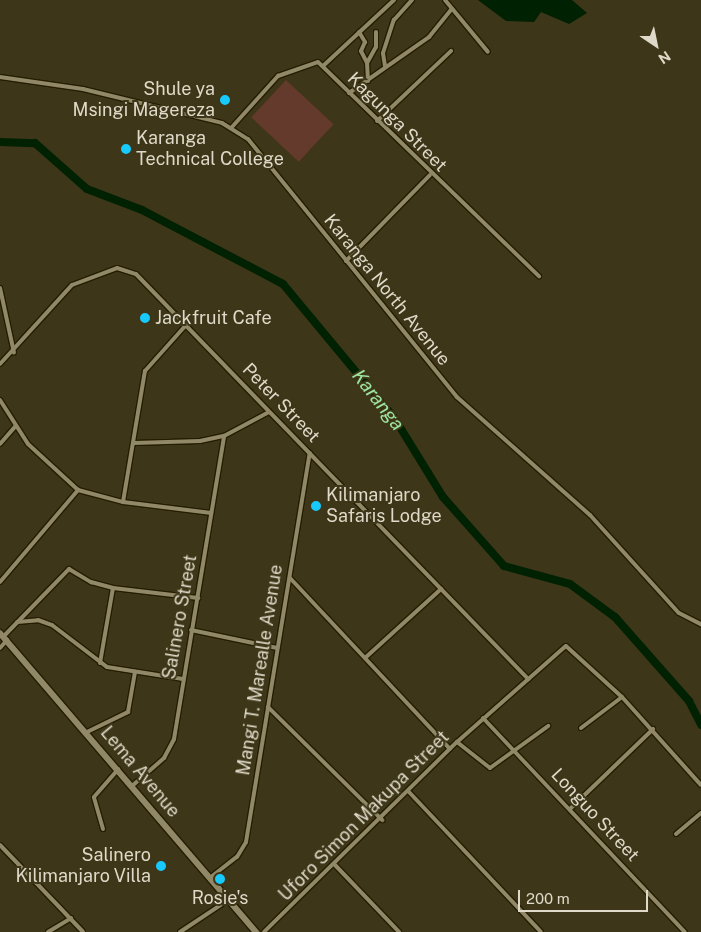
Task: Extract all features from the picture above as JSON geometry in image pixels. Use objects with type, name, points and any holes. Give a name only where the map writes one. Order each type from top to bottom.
[{"type":"main road","name":"Lema Avenue","points":[[3,637],[87,732],[256,932]]},
{"type":"street","points":[[323,66],[394,0]]},
{"type":"street","points":[[385,66],[383,53],[394,20],[412,0]]},
{"type":"street","points":[[445,0],[488,52]]},
{"type":"street","points":[[349,93],[429,37],[452,9]]},
{"type":"street","points":[[359,32],[365,42],[361,51],[367,63],[368,81]]},
{"type":"street","points":[[367,63],[376,47],[376,32]]},
{"type":"street","points":[[377,121],[451,51]]},
{"type":"street","name":"Kagunga Street","points":[[232,127],[278,76],[311,63],[323,66],[430,175],[539,276]]},
{"type":"street","name":"Karanga North Avenue","points":[[0,77],[83,89],[232,127],[248,139],[457,397],[584,510],[679,613],[700,624]]},
{"type":"street","points":[[346,261],[430,175]]},
{"type":"street","name":"Peter Street","points":[[0,364],[14,353],[63,293],[81,280],[117,268],[136,274],[528,678]]},
{"type":"street","points":[[0,288],[14,353]]},
{"type":"street","points":[[123,502],[145,371],[186,325]]},
{"type":"street","points":[[0,400],[16,427],[43,460],[78,490],[123,502],[211,513]]},
{"type":"street","points":[[134,443],[180,443],[224,436],[269,412]]},
{"type":"street","points":[[0,444],[16,427]]},
{"type":"street","name":"Salinero Street","points":[[132,786],[168,752],[177,727],[183,679],[224,436]]},
{"type":"street","name":"Mangi T. Marealle Avenue","points":[[211,877],[237,857],[246,842],[310,453]]},
{"type":"street","points":[[0,582],[78,490]]},
{"type":"street","points":[[0,648],[3,637],[65,570],[72,569],[90,582],[113,588],[198,598]]},
{"type":"street","points":[[290,578],[450,749]]},
{"type":"street","points":[[100,663],[113,588]]},
{"type":"street","points":[[365,658],[441,589]]},
{"type":"street","points":[[17,622],[38,620],[52,625],[80,643],[100,663],[135,672],[183,679]]},
{"type":"street","points":[[700,624],[701,630]]},
{"type":"street","points":[[191,630],[277,648]]},
{"type":"street","name":"Uforo Simon Makupa Street","points":[[264,932],[382,820],[457,742],[528,678],[569,646],[622,697]]},
{"type":"street","points":[[87,732],[128,712],[135,672]]},
{"type":"street","points":[[580,728],[622,697],[653,729],[701,786]]},
{"type":"street","points":[[268,707],[382,820]]},
{"type":"street","name":"Longuo Street","points":[[483,718],[572,808],[685,932]]},
{"type":"street","points":[[457,742],[488,768],[516,752],[548,726]]},
{"type":"street","points":[[572,808],[653,729]]},
{"type":"street","points":[[103,829],[94,797],[118,769]]},
{"type":"street","points":[[410,792],[541,932]]},
{"type":"street","points":[[676,834],[701,813]]},
{"type":"street","points":[[0,845],[82,932]]},
{"type":"street","points":[[335,865],[399,932]]},
{"type":"street","points":[[180,932],[229,899]]},
{"type":"street","points":[[48,932],[70,918]]},
{"type":"shaded area","points":[[478,0],[572,0],[587,13],[569,24],[541,12],[534,22],[506,21]]},
{"type":"shaded area","points":[[286,80],[334,124],[299,162],[251,117]]},
{"type":"waterway","name":"Karanga","points":[[0,142],[35,143],[87,189],[142,210],[283,284],[395,419],[443,497],[504,566],[570,584],[615,617],[689,701],[701,725]]},
{"type":"place","name":"Shule ya Msingi Magereza","points":[[225,100]]},
{"type":"place","name":"Karanga Technical College","points":[[126,149]]},
{"type":"place","name":"Jackfruit Cafe","points":[[145,318]]},
{"type":"place","name":"Kilimanjaro Safaris Lodge","points":[[316,506]]},
{"type":"place","name":"Salinero Kilimanjaro Villa","points":[[161,866]]},
{"type":"place","name":"Rosie's","points":[[220,879]]}]
